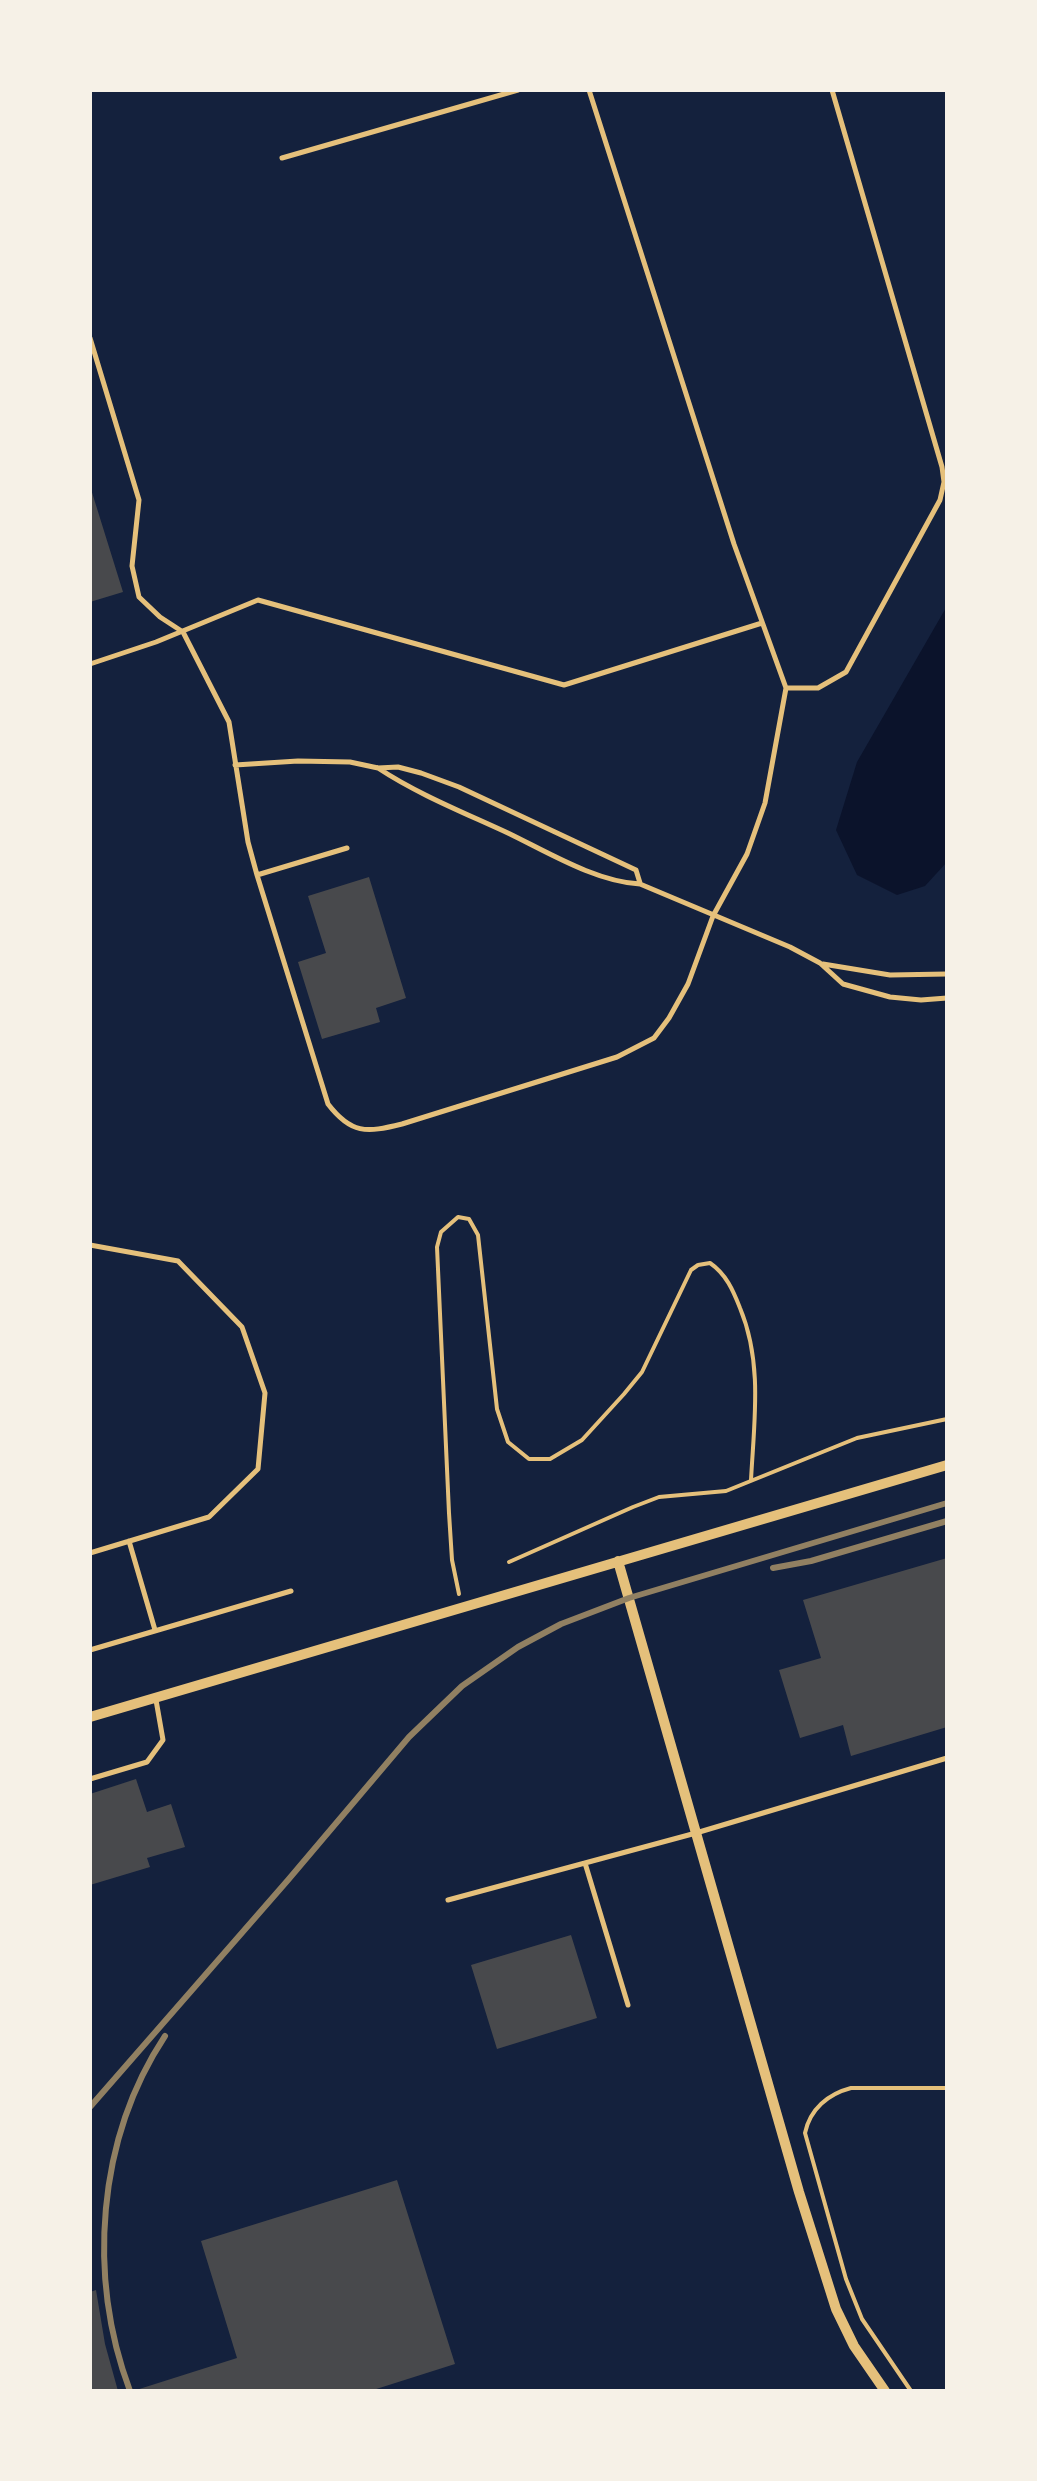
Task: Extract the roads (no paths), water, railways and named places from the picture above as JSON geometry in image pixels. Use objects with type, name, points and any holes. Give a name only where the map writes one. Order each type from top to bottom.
[{"type":"street","points":[[90,1718],[947,1465]]},
{"type":"street","points":[[618,1561],[836,2309],[854,2346],[885,2391]]},
{"type":"lane","points":[[282,158],[518,90]]},
{"type":"lane","points":[[90,338],[140,500],[132,566],[139,597],[183,632],[229,722],[248,842],[328,1104],[340,1120],[374,1132],[617,1057],[654,1038],[688,984],[713,916],[746,854],[765,803],[786,688],[734,544],[588,90]]},
{"type":"lane","points":[[786,688],[818,688],[846,672],[940,500],[944,482],[913,360],[832,90]]},
{"type":"lane","points":[[90,664],[183,632],[258,600],[564,684],[762,623]]},
{"type":"lane","points":[[236,765],[298,761],[398,767],[459,786],[636,870],[640,884]]},
{"type":"lane","points":[[378,768],[568,862],[620,883],[640,884],[790,947],[820,963],[843,984],[890,997],[947,998]]},
{"type":"lane","points":[[257,874],[347,848]]},
{"type":"lane","points":[[820,963],[890,975],[947,974]]},
{"type":"lane","points":[[90,1245],[178,1262],[242,1326],[264,1393],[258,1469],[209,1517],[90,1553]]},
{"type":"lane","points":[[129,1541],[156,1630]]},
{"type":"lane","points":[[90,1650],[291,1591]]},
{"type":"lane","points":[[90,1780],[147,1762],[163,1740],[156,1698]]},
{"type":"lane","points":[[448,1900],[696,1833],[947,1758]]},
{"type":"lane","points":[[585,1863],[628,2005]]},
{"type":"water","points":[[947,606],[947,862],[925,886],[897,895],[857,875],[836,830],[857,762]]},
{"type":"railway","points":[[90,2107],[409,1737],[462,1686],[518,1647],[561,1624],[629,1598],[947,1503]]},
{"type":"railway","points":[[773,1568],[811,1561],[947,1521]]},
{"type":"railway","points":[[130,2391],[116,2347],[108,2302],[106,2209],[125,2119],[142,2076],[165,2036]]}]
